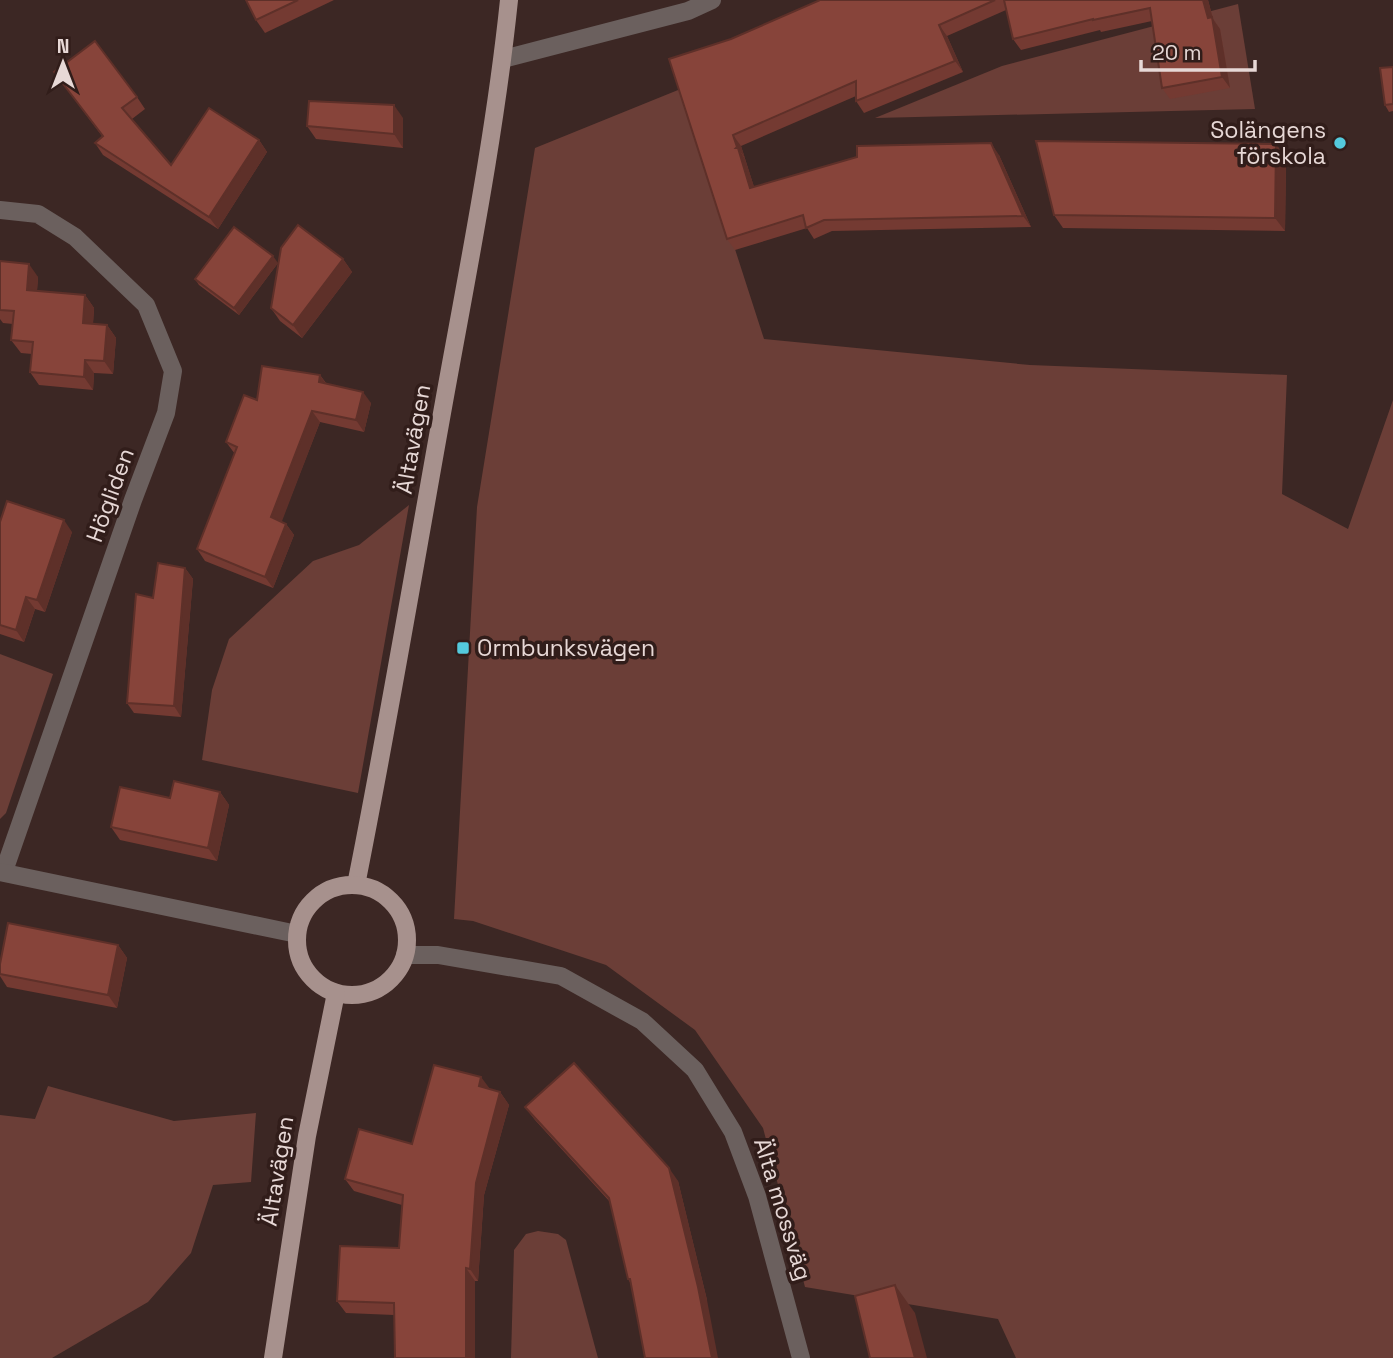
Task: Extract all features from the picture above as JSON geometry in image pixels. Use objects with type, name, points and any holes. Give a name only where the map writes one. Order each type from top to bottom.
[{"type":"main road","name":"Ältavägen","points":[[356,886],[453,354],[503,58],[509,0]]},
{"type":"main road","points":[[356,886],[376,891],[392,903],[402,919],[407,936],[405,955],[399,969],[387,983],[363,995],[336,993],[323,987],[304,967],[298,950],[297,934],[306,910],[318,896],[336,888],[356,886]]},
{"type":"main road","name":"Ältavägen","points":[[273,1358],[307,1136],[336,993]]},
{"type":"street","points":[[503,58],[688,11],[712,0]]},
{"type":"street","name":"Högliden","points":[[0,211],[38,214],[75,237],[146,304],[173,371],[166,413],[2,872]]},
{"type":"street","points":[[2,872],[297,934]]},
{"type":"street","name":"Älta mossväg","points":[[405,955],[438,955],[561,976],[642,1021],[695,1070],[733,1132],[757,1196],[801,1358]]},
{"type":"shaded area","points":[[1238,4],[1255,109],[875,118],[1002,66]]},
{"type":"shaded area","points":[[683,88],[764,339],[1030,365],[1287,375],[1282,494],[1348,529],[1393,400],[1393,1358],[1016,1358],[998,1319],[805,1287],[763,1128],[695,1030],[606,965],[473,921],[454,919],[477,507],[535,148]]},
{"type":"shaded area","points":[[409,505],[358,793],[202,760],[212,690],[229,639],[313,561],[359,545]]},
{"type":"shaded area","points":[[0,654],[53,674],[6,813],[0,819]]},
{"type":"shaded area","points":[[48,1086],[174,1121],[256,1113],[251,1182],[213,1185],[191,1253],[148,1302],[52,1358],[0,1358],[0,1115],[35,1119]]},
{"type":"shaded area","points":[[538,1231],[558,1234],[566,1240],[598,1358],[511,1358],[514,1250],[526,1234]]},
{"type":"building","points":[[246,0],[298,0],[256,20]]},
{"type":"building","points":[[820,0],[995,0],[939,25],[955,61],[856,101],[856,81],[733,135],[750,188],[857,157],[857,146],[991,143],[1023,216],[824,220],[806,228],[803,215],[727,239],[669,59],[731,39]]},
{"type":"building","points":[[1004,0],[1203,0],[1208,18],[1212,17],[1222,77],[1162,88],[1150,8],[1013,39]]},
{"type":"building","points":[[95,41],[137,97],[122,108],[171,165],[209,108],[259,140],[209,217],[95,143],[103,136],[54,72]]},
{"type":"building","points":[[1393,67],[1393,104],[1385,105],[1380,68]]},
{"type":"building","points":[[309,101],[394,105],[394,134],[307,126]]},
{"type":"building","points":[[1036,141],[1276,144],[1275,218],[1054,215]]},
{"type":"building","points":[[298,225],[343,259],[293,325],[271,308],[281,248]]},
{"type":"building","points":[[234,227],[273,256],[234,308],[195,279]]},
{"type":"building","points":[[0,261],[29,264],[27,290],[85,295],[83,323],[107,325],[104,361],[85,360],[84,377],[30,372],[33,342],[11,340],[14,311],[0,310]]},
{"type":"building","points":[[262,366],[320,375],[319,382],[363,392],[356,420],[312,411],[271,517],[286,524],[265,577],[197,549],[237,447],[226,442],[244,395],[257,400]]},
{"type":"building","points":[[7,501],[64,520],[37,600],[26,597],[16,630],[0,625],[0,522]]},
{"type":"building","points":[[158,563],[185,568],[174,706],[127,703],[136,594],[153,598]]},
{"type":"building","points":[[174,781],[220,792],[208,848],[111,827],[120,787],[170,798]]},
{"type":"building","points":[[8,923],[118,945],[108,995],[0,974]]},
{"type":"building","points":[[574,1063],[669,1168],[712,1358],[645,1358],[630,1279],[609,1198],[525,1107]]},
{"type":"building","points":[[434,1065],[481,1077],[479,1086],[500,1092],[476,1183],[470,1269],[466,1268],[466,1358],[395,1358],[394,1303],[337,1301],[340,1246],[399,1248],[403,1195],[345,1179],[359,1129],[412,1144]]},
{"type":"building","points":[[895,1285],[915,1358],[870,1358],[855,1296]]},
{"type":"place","name":"Solängens förskola","points":[[1340,143]]},
{"type":"place","name":"Ormbunksvägen","points":[[463,648]]}]
